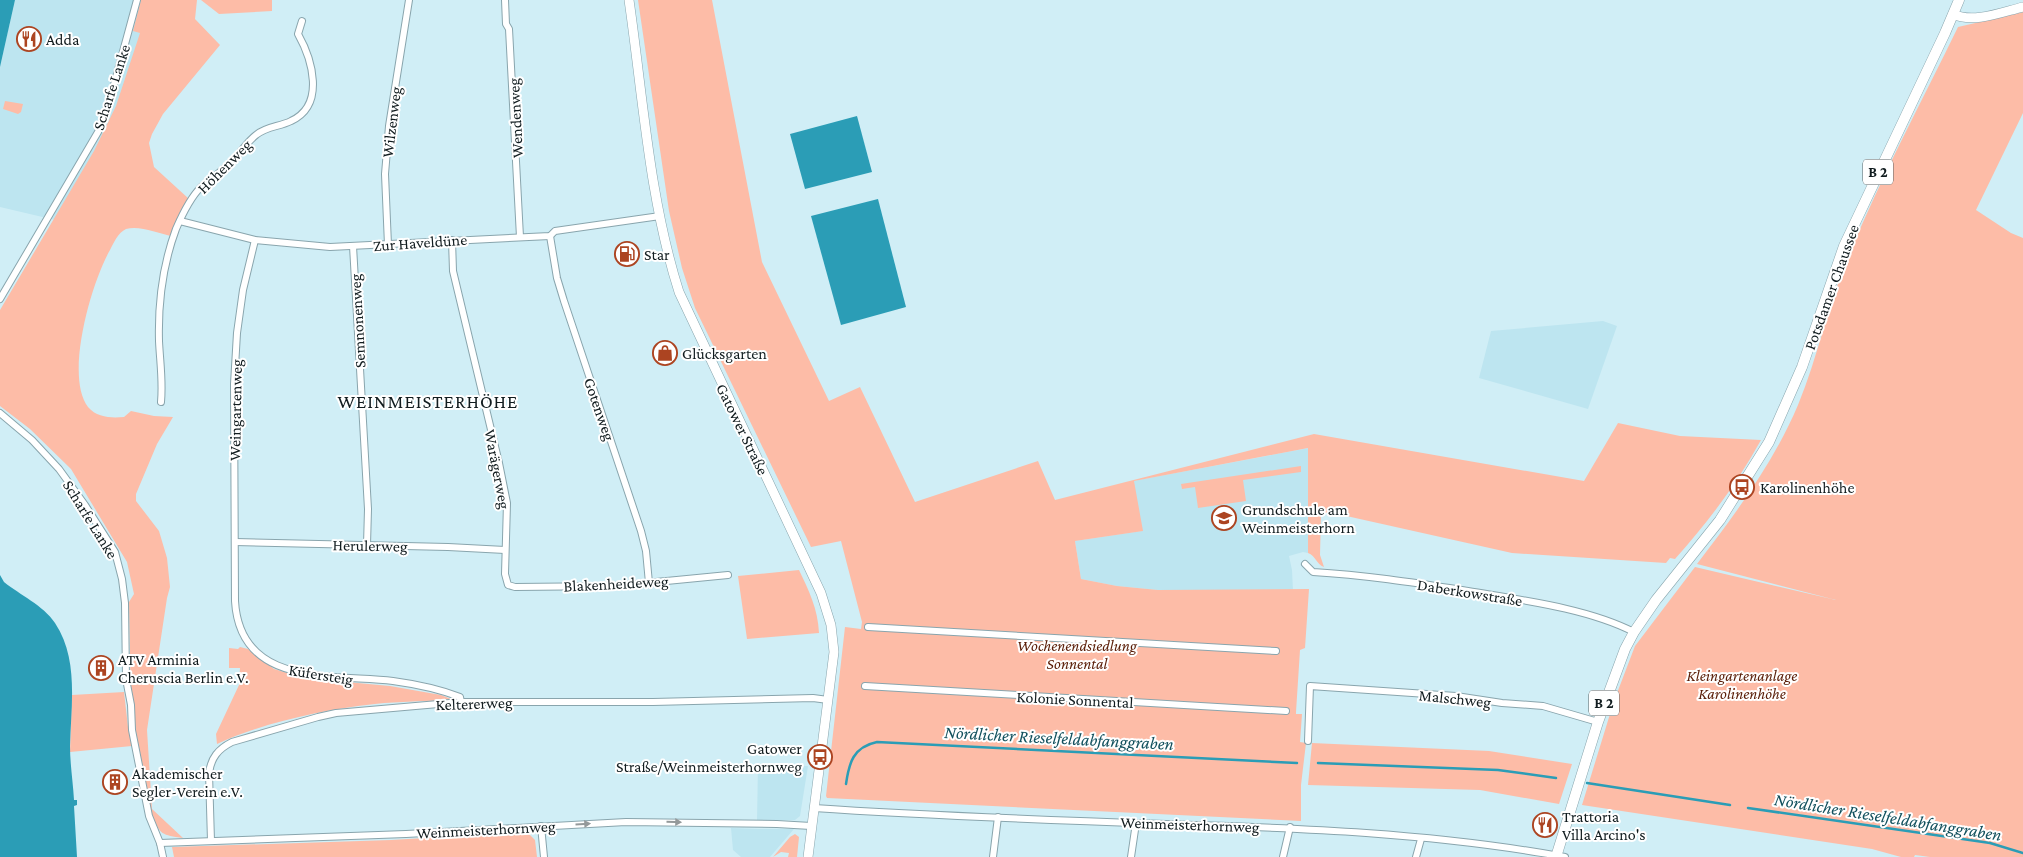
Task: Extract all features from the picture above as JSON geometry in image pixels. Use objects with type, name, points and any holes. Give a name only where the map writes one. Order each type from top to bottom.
[{"type":"main road","name":"Gatower Straße","points":[[629,0],[660,216],[679,292],[822,593],[833,638],[828,700],[808,857]]},
{"type":"main road","name":"Potsdamer Chaussee","points":[[1634,632],[1720,520],[1742,487],[1780,421],[1802,367],[1844,246],[1959,0]]},
{"type":"main road","points":[[1953,14],[1961,18],[1976,17],[2023,7]]},
{"type":"main road","name":"B 2","points":[[1559,856],[1611,683],[1634,632]]},
{"type":"street","name":"Scharfe Lanke","points":[[0,299],[98,132],[109,103],[137,0]]},
{"type":"street","name":"Wendenweg","points":[[506,0],[506,24],[509,29],[513,74],[520,237]]},
{"type":"street","name":"Wilzenweg","points":[[388,245],[385,174],[389,126],[408,2]]},
{"type":"street","name":"Höhenweg","points":[[161,402],[163,382],[159,342],[160,304],[166,266],[180,221],[200,189],[232,162],[257,134],[265,129],[291,121],[306,108],[313,90],[313,73],[308,53],[298,34],[302,21]]},
{"type":"street","name":"Zur Haveldüne","points":[[180,221],[255,240],[307,246],[353,246],[550,236],[555,231],[660,216]]},
{"type":"street","name":"Gotenweg","points":[[550,236],[557,278],[564,301],[641,530],[646,551],[649,583]]},
{"type":"street","name":"Weingartenweg","points":[[235,582],[234,384],[237,333],[243,290],[255,240]]},
{"type":"street","name":"Warägerweg","points":[[452,240],[453,271],[507,503],[506,581]]},
{"type":"street","name":"Semnonenweg","points":[[353,246],[368,509],[367,546]]},
{"type":"street","name":"Scharfe Lanke","points":[[0,413],[32,440],[59,469],[115,552],[125,603],[126,679],[131,705],[132,730],[150,816],[164,857]]},
{"type":"street","name":"Herulerweg","points":[[235,542],[505,550]]},
{"type":"street","name":"Daberkowstraße","points":[[1305,564],[1313,572],[1369,576],[1555,607],[1621,625],[1634,632]]},
{"type":"street","name":"Blakenheideweg","points":[[506,581],[515,587],[615,586],[728,575]]},
{"type":"street","name":"Küfersteig","points":[[235,582],[236,613],[243,636],[253,649],[268,661],[301,673],[324,678],[392,681],[412,684],[460,697],[461,702]]},
{"type":"street","points":[[868,627],[1276,651]]},
{"type":"street","name":"Kolonie Sonnental","points":[[865,686],[1286,711]]},
{"type":"street","name":"Malschweg","points":[[1308,741],[1310,686],[1456,696],[1502,703],[1543,706],[1598,722]]},
{"type":"street","name":"Keltererweg","points":[[211,841],[210,768],[213,757],[226,745],[318,717],[336,713],[461,702],[653,702],[813,698],[828,700]]},
{"type":"street","name":"Weinmeisterhornweg","points":[[814,808],[1136,823],[1290,827],[1422,838],[1559,856]]},
{"type":"street","points":[[993,857],[998,817]]},
{"type":"street","name":"Weinmeisterhornweg","points":[[160,843],[406,834],[634,822],[812,826]]},
{"type":"street","points":[[1131,857],[1136,823]]},
{"type":"street","points":[[541,826],[544,857]]},
{"type":"street","points":[[1282,857],[1290,827]]},
{"type":"street","points":[[1416,857],[1422,838]]},
{"type":"shaded area","points":[[15,0],[155,0],[85,227],[0,207],[0,67]]},
{"type":"shaded area","points":[[1603,321],[1617,326],[1588,409],[1479,378],[1491,331]]},
{"type":"shaded area","name":"Grundschule am Weinmeisterhorn","points":[[1309,448],[1308,553],[1303,552],[1289,556],[1293,591],[1158,590],[1117,586],[1081,579],[1075,541],[1142,531],[1133,481]]},
{"type":"shaded area","points":[[758,765],[808,766],[800,816],[795,820],[757,820]]},
{"type":"shaded area","points":[[731,828],[794,829],[770,857],[741,857],[733,850]]},
{"type":"green space","points":[[141,0],[197,0],[195,19],[220,45],[163,114],[149,143],[154,167],[189,199],[171,236],[131,228],[123,231],[117,238],[103,264],[89,305],[83,328],[79,374],[81,393],[88,407],[96,413],[110,417],[124,417],[131,411],[154,416],[173,417],[157,444],[136,494],[136,501],[159,531],[167,558],[170,587],[147,730],[152,809],[183,838],[163,833],[157,827],[152,815],[131,706],[129,602],[134,594],[127,562],[71,469],[30,429],[0,406],[0,310],[94,151],[116,106],[140,33],[133,31]]},
{"type":"green space","points":[[201,0],[272,0],[272,11],[219,14]]},
{"type":"green space","name":"Wochenendsiedlung Sonnental","points":[[638,0],[712,0],[762,262],[829,401],[860,387],[915,502],[1038,461],[1055,500],[1314,434],[1584,481],[1618,423],[1680,436],[1761,440],[1742,472],[1710,517],[1675,559],[1670,558],[1666,563],[1512,553],[1333,513],[1321,513],[1320,555],[1324,567],[1308,553],[1308,448],[1134,481],[1143,531],[1075,541],[1081,579],[1117,586],[1158,590],[1309,589],[1305,648],[1300,650],[1296,712],[1296,714],[1302,714],[1300,742],[1306,743],[1301,785],[1301,821],[827,798],[845,627],[861,629],[862,622],[841,541],[811,547],[695,308],[682,268],[669,211]]},
{"type":"green space","name":"Kleingartenanlage Karolinenhöhe","points":[[2023,12],[2023,113],[1976,210],[2011,233],[2023,238],[2023,857],[1930,857],[1915,855],[1914,857],[1901,857],[1872,849],[1582,805],[1614,701],[1635,646],[1695,567],[1836,600],[1697,564],[1752,488],[1788,427],[1805,387],[1835,292],[1861,226],[1958,27]]},
{"type":"green space","points":[[5,101],[23,104],[21,112],[18,114],[3,109]]},
{"type":"green space","points":[[1301,466],[1301,472],[1243,480],[1246,501],[1198,508],[1195,487],[1182,489],[1181,484]]},
{"type":"green space","points":[[799,570],[815,608],[819,633],[747,639],[738,576]]},
{"type":"green space","points":[[240,647],[248,649],[274,669],[304,678],[390,686],[441,695],[451,699],[394,702],[314,713],[254,729],[217,744],[216,734],[239,685],[240,668],[229,668],[229,648],[238,649]]},
{"type":"green space","points":[[124,692],[132,746],[70,752],[72,695]]},
{"type":"green space","points":[[1312,743],[1489,751],[1572,764],[1559,804],[1480,790],[1308,785]]},
{"type":"green space","points":[[527,832],[535,840],[537,857],[174,857],[172,847],[391,840]]},
{"type":"green space","points":[[795,834],[799,837],[797,857],[788,857],[789,853],[781,852],[773,857],[790,837]]},
{"type":"water","points":[[0,0],[15,0],[0,67]]},
{"type":"water","points":[[857,116],[872,172],[805,189],[790,134]]},
{"type":"water","points":[[878,199],[906,307],[841,325],[811,216]]},
{"type":"water","points":[[0,575],[4,582],[50,617],[63,637],[68,652],[72,683],[70,753],[74,800],[77,800],[77,805],[74,806],[77,857],[0,857]]},
{"type":"waterway","name":"Nördlicher Rieselfeldabfanggraben","points":[[846,784],[851,763],[857,752],[869,744],[877,742],[1297,763]]},
{"type":"waterway","name":"Nördlicher Rieselfeldabfanggraben","points":[[1318,763],[1498,770],[1556,778]]},
{"type":"waterway","name":"Nördlicher Rieselfeldabfanggraben","points":[[1587,783],[1730,805]]},
{"type":"waterway","name":"Nördlicher Rieselfeldabfanggraben","points":[[1748,808],[1990,843],[2023,853]]},
{"type":"place","name":"Adda","points":[[29,39]]},
{"type":"place","name":"Star","points":[[627,254]]},
{"type":"place","name":"Glücksgarten","points":[[665,353]]},
{"type":"place","name":"Karolinenhöhe","points":[[1742,487]]},
{"type":"place","name":"Grundschule am Weinmeisterhorn","points":[[1224,518]]},
{"type":"place","name":"ATV Arminia Cheruscia Berlin e.V.","points":[[101,668]]},
{"type":"place","name":"Gatower Straße/Weinmeisterhornweg","points":[[820,757]]},
{"type":"place","name":"Akademischer Segler-Verein e.V.","points":[[115,782]]},
{"type":"place","name":"Trattoria Villa Arcino's","points":[[1545,825]]},
{"type":"district","name":"WEINMEISTERHÖHE","points":[[428,401]]}]
